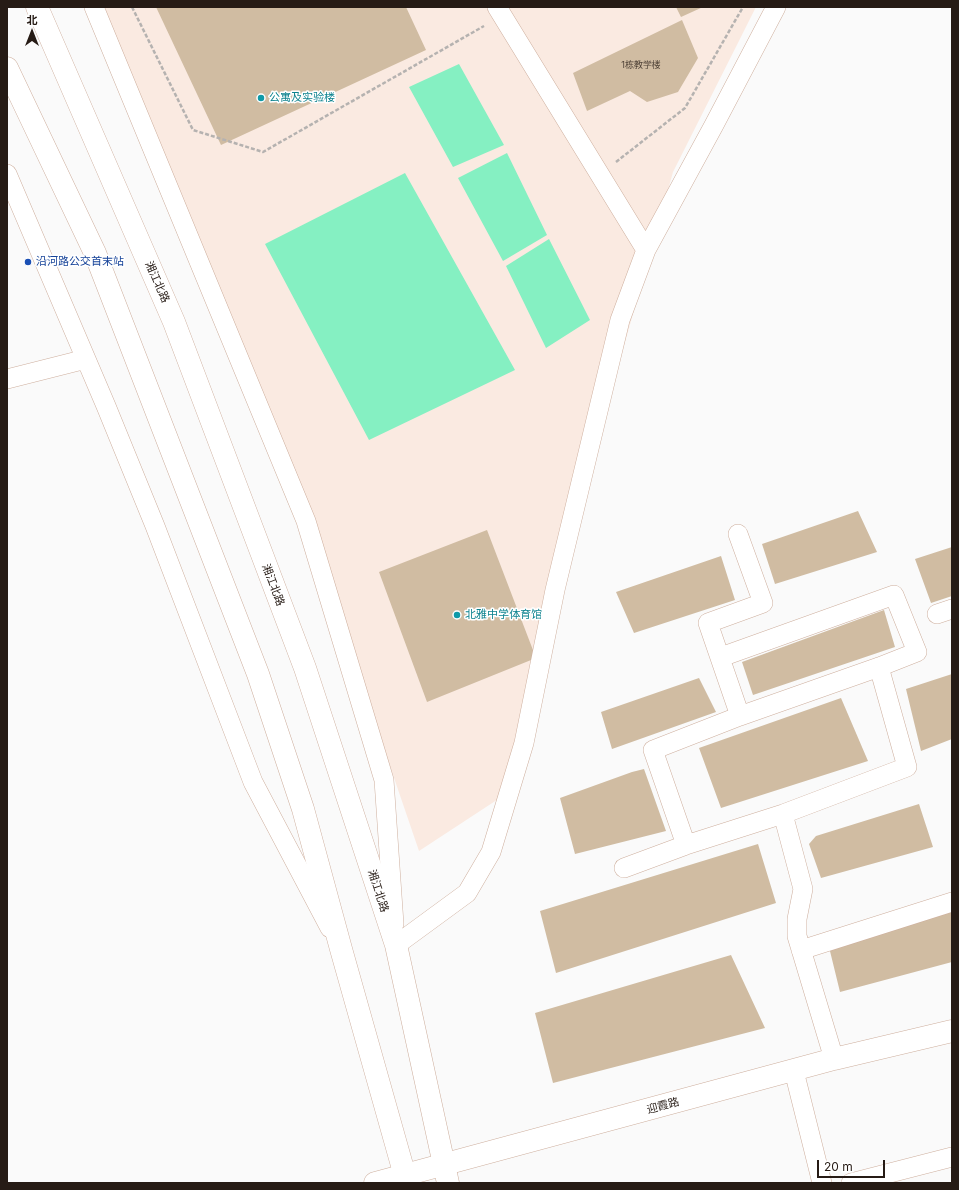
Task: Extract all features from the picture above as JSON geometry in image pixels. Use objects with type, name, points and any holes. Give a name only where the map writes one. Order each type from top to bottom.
[{"type":"main road","name":"湘江北路","points":[[37,7],[174,322],[305,668],[396,945],[446,1174]]},
{"type":"main road","points":[[7,68],[95,253],[258,674],[303,809],[406,1179]]},
{"type":"main road","name":"迎霞路","points":[[375,1183],[446,1174],[794,1071],[952,1030]]},
{"type":"street","points":[[94,7],[306,521],[384,780],[396,945]]},
{"type":"street","points":[[396,945],[467,893],[490,852],[524,743],[555,590],[620,320],[646,250],[776,7]]},
{"type":"street","points":[[499,12],[646,250]]},
{"type":"street","points":[[7,174],[155,526],[253,782],[341,949]]},
{"type":"street","points":[[7,379],[86,359]]},
{"type":"street","points":[[738,534],[763,603],[708,623],[721,657],[740,716]]},
{"type":"street","points":[[686,845],[653,750],[740,716],[917,652],[894,595],[721,657]]},
{"type":"street","points":[[624,868],[686,845],[783,814],[907,767],[879,667]]},
{"type":"street","points":[[783,814],[803,889],[797,919],[797,936],[834,1060]]},
{"type":"street","points":[[801,950],[952,902]]},
{"type":"street","points":[[794,1071],[822,1183]]},
{"type":"street","points":[[851,1183],[952,1158]]},
{"type":"path","points":[[132,7],[193,130],[263,152],[499,12]]},
{"type":"path","points":[[600,175],[685,108],[743,7]]},
{"type":"shaded area","points":[[96,7],[756,7],[673,172],[536,658],[509,792],[419,851],[266,403]]},
{"type":"green space","points":[[459,64],[504,145],[453,167],[409,87]]},
{"type":"green space","points":[[507,153],[547,235],[503,261],[458,178]]},
{"type":"green space","points":[[405,173],[515,370],[369,440],[265,244]]},
{"type":"green space","points":[[549,239],[590,320],[546,348],[506,266]]},
{"type":"building","name":"公寓及实验楼","points":[[156,7],[406,7],[426,50],[221,145]]},
{"type":"building","points":[[676,7],[703,7],[681,17]]},
{"type":"building","points":[[682,20],[698,58],[678,92],[647,102],[630,91],[587,111],[573,73]]},
{"type":"building","points":[[858,511],[877,552],[775,584],[762,544]]},
{"type":"building","name":"北雅中学体育馆","points":[[487,530],[536,658],[427,702],[379,572]]},
{"type":"building","points":[[952,547],[952,596],[931,603],[915,559]]},
{"type":"building","points":[[721,556],[735,600],[634,633],[616,592]]},
{"type":"building","points":[[884,610],[895,647],[753,695],[742,662]]},
{"type":"building","points":[[952,674],[952,739],[921,751],[906,689]]},
{"type":"building","points":[[699,678],[716,712],[612,749],[601,712]]},
{"type":"building","points":[[841,698],[868,761],[721,808],[699,748]]},
{"type":"building","points":[[644,769],[666,831],[575,854],[560,798]]},
{"type":"building","points":[[919,804],[933,847],[821,878],[809,844],[816,836]]},
{"type":"building","points":[[758,844],[776,903],[556,973],[540,911]]},
{"type":"building","points":[[952,912],[952,962],[840,992],[829,947]]},
{"type":"building","points":[[731,955],[765,1028],[553,1083],[535,1013]]},
{"type":"place","name":"公寓及实验楼","points":[[261,98]]},
{"type":"place","name":"沿河路公交首末站","points":[[28,262]]},
{"type":"place","name":"北雅中学体育馆","points":[[457,615]]}]
